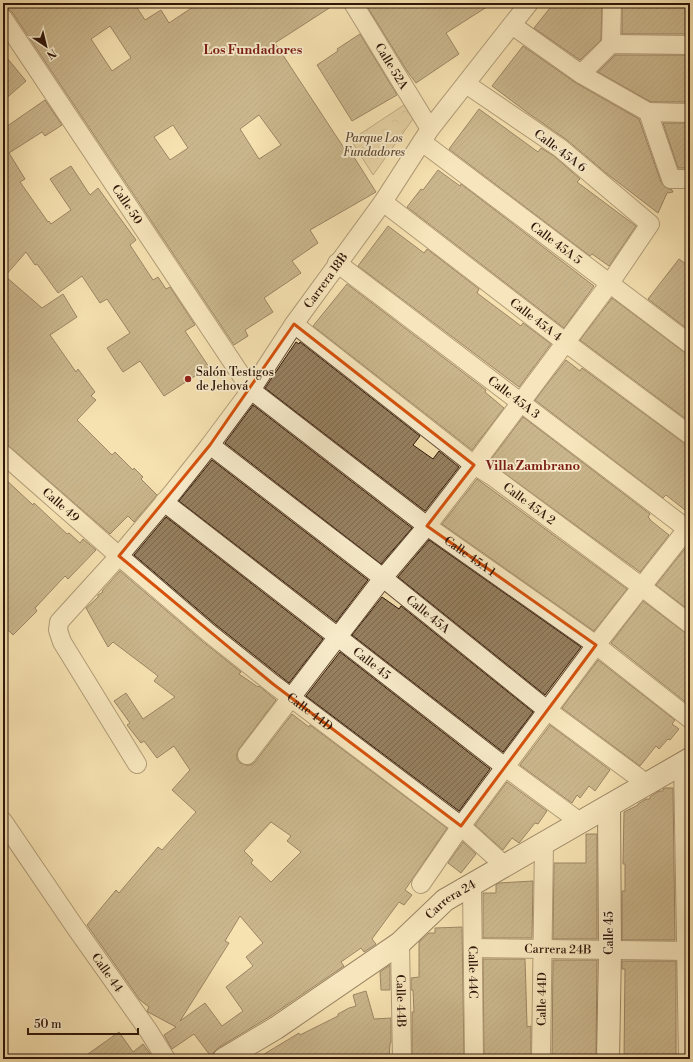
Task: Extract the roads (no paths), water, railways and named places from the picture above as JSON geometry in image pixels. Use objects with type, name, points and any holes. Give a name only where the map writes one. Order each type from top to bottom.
[{"type":"street","name":"Calle 52A","points":[[353,3],[426,136]]},
{"type":"street","name":"Carrera 18B","points":[[137,764],[62,642],[58,630],[59,622],[118,556],[210,445],[251,390],[294,324],[337,263],[383,202],[426,136],[529,3]]},
{"type":"street","points":[[581,74],[611,44],[612,3]]},
{"type":"street","name":"Calle 50","points":[[3,18],[251,390]]},
{"type":"street","points":[[512,26],[581,74],[648,112],[690,113]]},
{"type":"street","points":[[611,44],[690,45]]},
{"type":"street","name":"Calle 45A 6","points":[[466,84],[560,148],[650,224],[610,283]]},
{"type":"street","points":[[648,112],[672,179],[690,179]]},
{"type":"street","name":"Calle 45A 5","points":[[426,136],[610,283],[690,344]]},
{"type":"street","name":"Calle 45A 4","points":[[383,202],[565,342],[690,435]]},
{"type":"street","name":"Calle 45A 3","points":[[337,263],[520,403],[689,528]]},
{"type":"street","points":[[247,755],[383,578],[427,526],[474,465],[610,283]]},
{"type":"street","name":"Calle 45A 2","points":[[294,324],[474,465],[492,476],[690,624]]},
{"type":"street","name":"Calle 45A 1","points":[[251,390],[427,526],[596,645],[690,720]]},
{"type":"street","name":"Calle 45A","points":[[210,445],[383,578],[547,710],[647,784]]},
{"type":"street","name":"Calle 49","points":[[3,454],[118,556]]},
{"type":"street","name":"Calle 45","points":[[164,502],[505,767],[580,822]]},
{"type":"street","points":[[421,884],[461,826],[547,710],[596,645],[689,528]]},
{"type":"street","name":"Calle 44D","points":[[118,556],[209,633],[273,684],[461,826],[504,865]]},
{"type":"street","points":[[686,760],[688,1059]]},
{"type":"street","name":"Carrera 24","points":[[224,1059],[276,1028],[400,943],[445,900],[686,760]]},
{"type":"street","name":"Calle 45","points":[[608,1059],[610,951],[609,806]]},
{"type":"street","name":"Calle 44","points":[[3,821],[75,927],[148,1030],[166,1059]]},
{"type":"street","name":"Calle 44D","points":[[541,1059],[544,842]]},
{"type":"street","name":"Calle 44C","points":[[472,884],[474,1059]]},
{"type":"street","name":"Calle 44B","points":[[400,943],[402,1059]]},
{"type":"street","name":"Carrera 24B","points":[[473,948],[688,951]]},
{"type":"place","name":"Salón Testigos de Jehová","points":[[188,379]]},
{"type":"district","name":"Los Fundadores","points":[[253,50]]},
{"type":"district","name":"Villa Zambrano","points":[[533,466]]},
{"type":"park label","name":"Parque Los Fundadores","points":[[374,145]]}]
